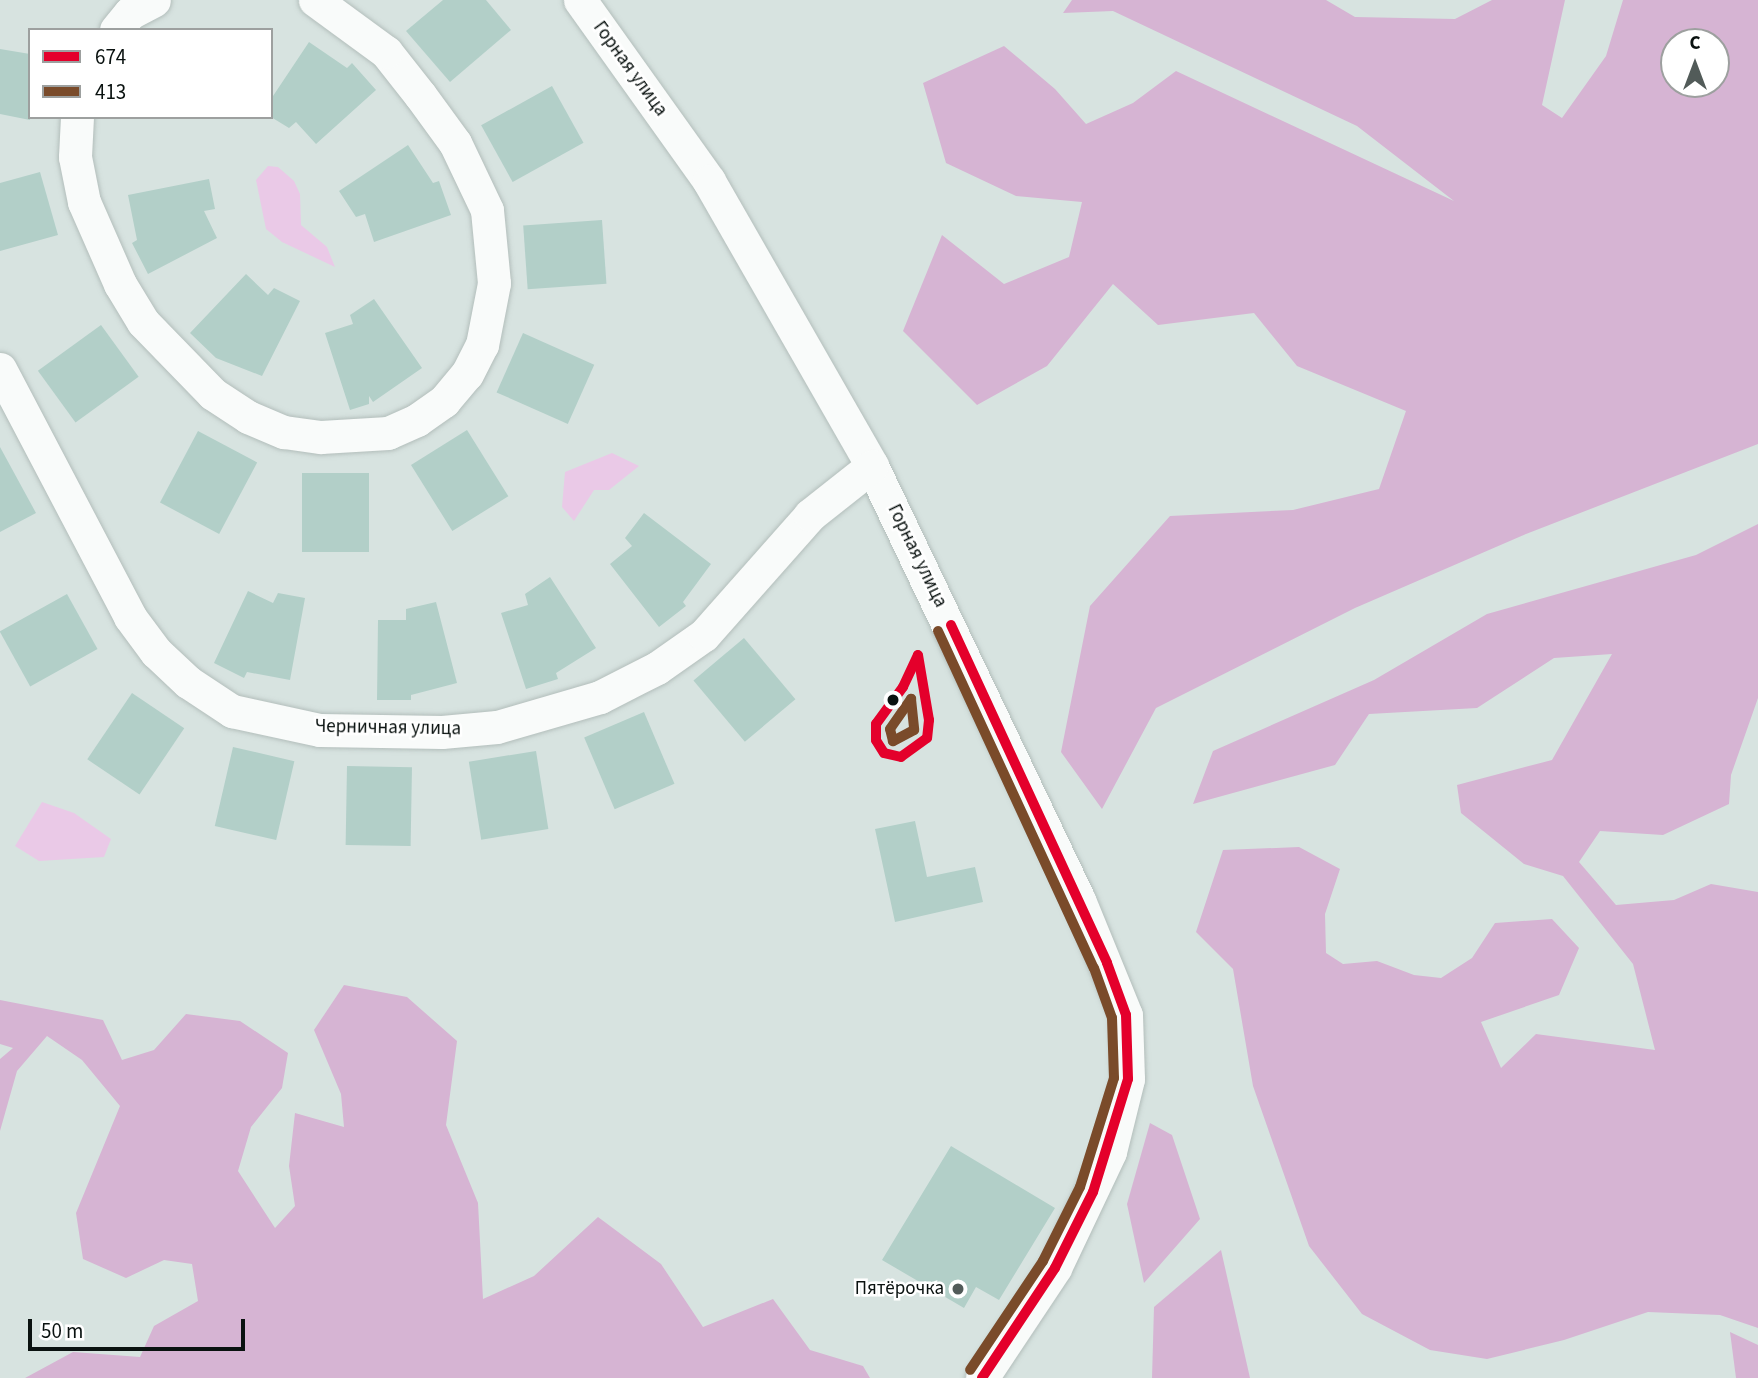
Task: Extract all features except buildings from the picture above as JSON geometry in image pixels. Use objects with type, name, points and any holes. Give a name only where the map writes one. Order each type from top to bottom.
[{"type":"street","points":[[118,28],[130,13],[154,0]]},
{"type":"street","points":[[76,119],[75,157],[99,244],[143,322],[213,394],[248,417],[284,432],[321,438],[387,433],[417,420],[444,401],[467,374],[482,345],[494,283],[487,210],[455,144],[386,52],[315,0]]},
{"type":"street","name":"Горная улица","points":[[580,0],[709,181],[872,466],[1079,900],[1126,1015],[1128,1079],[1106,1162],[1055,1268],[982,1378]]},
{"type":"street","name":"Черничная улица","points":[[0,369],[130,617],[156,652],[188,681],[232,710],[320,730],[442,732],[498,727],[600,696],[657,668],[704,635],[810,515],[872,466]]},
{"type":"shaded area","points":[[1072,0],[1326,0],[1355,17],[1455,19],[1492,0],[1565,0],[1542,105],[1562,118],[1606,56],[1623,0],[1758,0],[1758,444],[1526,534],[1355,608],[1156,708],[1102,809],[1061,752],[1090,606],[1170,516],[1293,510],[1379,489],[1406,411],[1297,366],[1254,313],[1158,325],[1113,284],[1047,366],[977,405],[903,331],[942,235],[1004,284],[1069,257],[1082,202],[1016,196],[946,163],[923,83],[1004,46],[1055,89],[1086,124],[1133,103],[1176,71],[1454,201],[1357,126],[1113,11],[1063,13]]},
{"type":"shaded area","points":[[268,166],[278,167],[294,181],[300,194],[301,225],[327,247],[335,267],[282,242],[266,229],[256,180]]},
{"type":"shaded area","points":[[612,453],[639,466],[609,490],[594,490],[574,521],[562,507],[565,472]]},
{"type":"shaded area","points":[[1758,524],[1758,698],[1731,775],[1729,804],[1663,835],[1600,831],[1579,862],[1616,905],[1674,900],[1711,884],[1758,892],[1758,1328],[1720,1315],[1648,1312],[1564,1340],[1487,1359],[1430,1350],[1362,1314],[1309,1246],[1253,1086],[1233,969],[1196,932],[1223,850],[1299,847],[1340,869],[1325,914],[1326,953],[1343,964],[1377,961],[1414,975],[1441,978],[1472,958],[1495,923],[1552,919],[1579,948],[1559,995],[1481,1022],[1501,1068],[1536,1034],[1655,1050],[1633,964],[1563,876],[1524,864],[1461,813],[1457,785],[1552,760],[1612,654],[1554,658],[1477,708],[1369,714],[1335,765],[1193,804],[1213,751],[1374,680],[1487,614],[1696,555]]},
{"type":"shaded area","points":[[42,802],[74,813],[111,839],[104,857],[39,861],[15,846]]},
{"type":"shaded area","points":[[344,985],[407,997],[457,1041],[446,1125],[478,1203],[483,1299],[534,1276],[598,1217],[661,1264],[703,1327],[773,1299],[810,1350],[863,1366],[870,1378],[25,1378],[73,1352],[140,1357],[154,1326],[198,1301],[192,1264],[164,1260],[126,1278],[83,1259],[76,1213],[120,1106],[82,1060],[47,1036],[17,1071],[0,1131],[0,1059],[13,1048],[0,1044],[0,1000],[103,1020],[122,1060],[154,1050],[186,1014],[240,1021],[288,1053],[282,1088],[251,1127],[238,1171],[275,1228],[295,1206],[289,1166],[295,1113],[344,1127],[341,1094],[314,1030]]},
{"type":"shaded area","points":[[1150,1123],[1172,1135],[1200,1219],[1144,1283],[1127,1204]]},
{"type":"shaded area","points":[[1221,1250],[1250,1378],[1152,1378],[1154,1307]]},
{"type":"shaded area","points":[[1730,1332],[1758,1345],[1758,1378],[1736,1378]]},
{"type":"transit line","name":"674","points":[[951,625],[1107,963],[1126,1015],[1128,1079],[1093,1192],[1055,1268],[982,1378]]},
{"type":"transit line","name":"413","points":[[938,631],[1094,968],[1112,1018],[1114,1078],[1080,1187],[1043,1261],[970,1370]]},
{"type":"transit line","name":"674","points":[[918,655],[929,720],[927,738],[901,757],[884,753],[876,740],[876,724],[903,687],[918,655]]},
{"type":"transit line","name":"413","points":[[911,699],[914,730],[893,741],[890,729],[911,699]]},
{"type":"place","name":"Пятёрочка","points":[[958,1289]]}]
